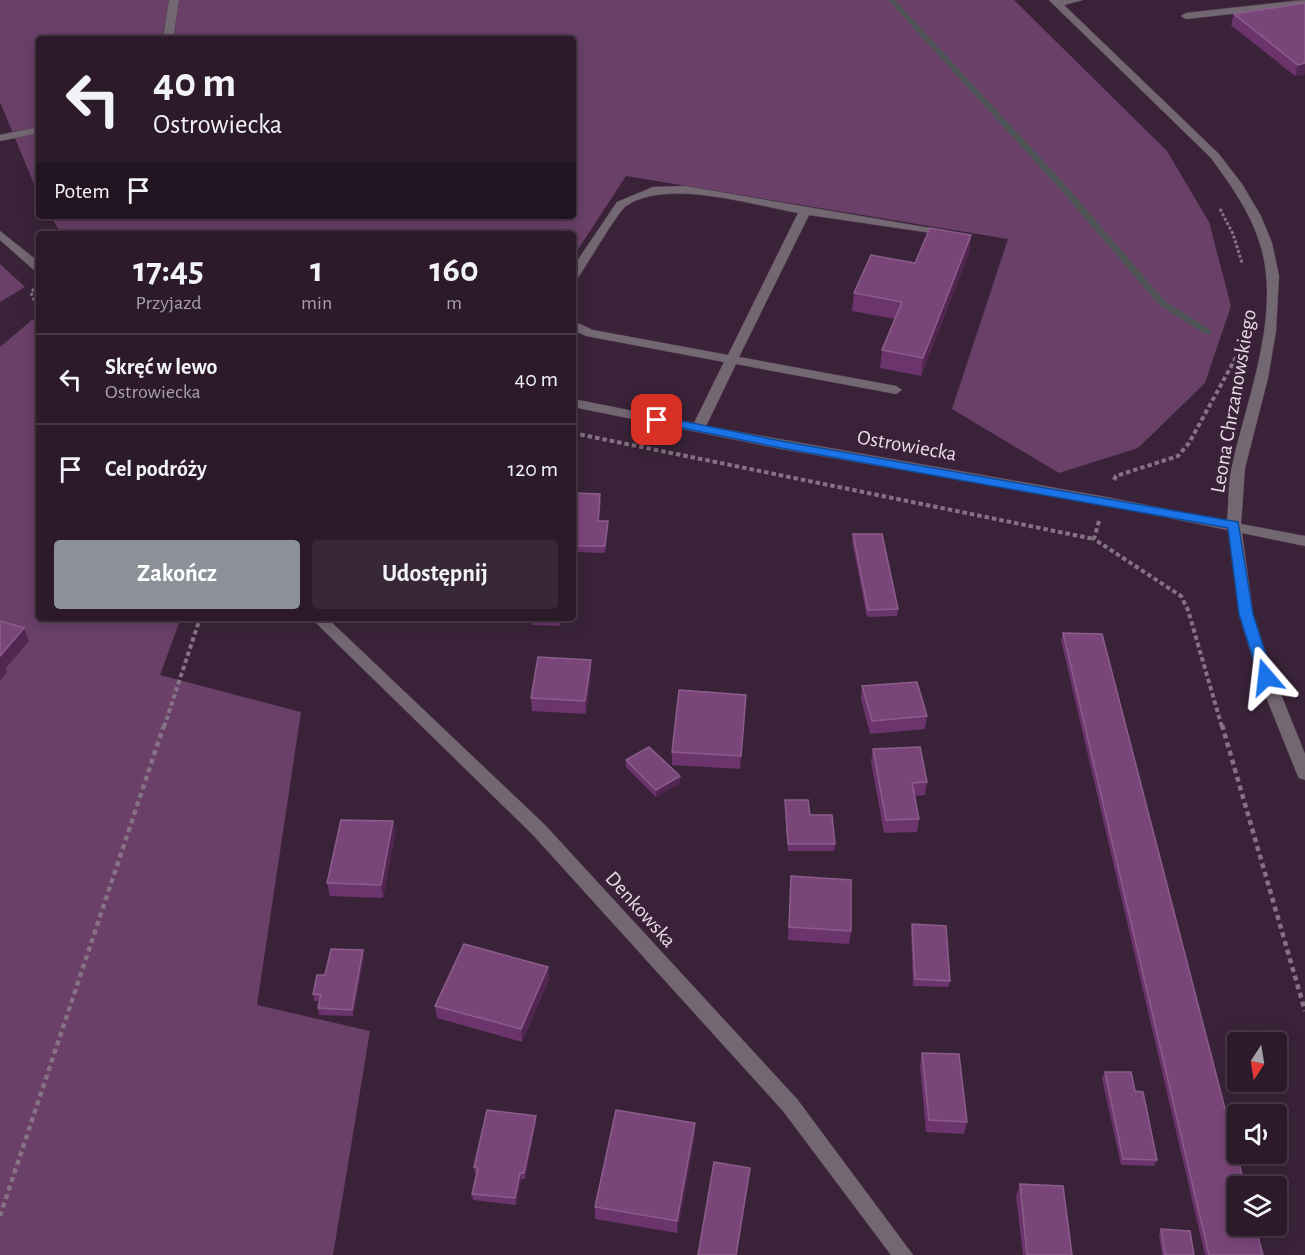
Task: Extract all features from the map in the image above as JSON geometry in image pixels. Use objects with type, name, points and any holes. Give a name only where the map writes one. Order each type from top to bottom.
[{"type":"street","points":[[168,36],[174,0]]},
{"type":"street","points":[[1055,2],[1078,0]]},
{"type":"street","points":[[1186,16],[1305,1]]},
{"type":"street","name":"Leona Chrzanowskiego","points":[[1055,2],[1215,156],[1236,184],[1255,216],[1266,243],[1273,276],[1272,311],[1262,378],[1238,468],[1234,525],[1246,614],[1266,677],[1305,774]]},
{"type":"street","points":[[0,138],[36,131]]},
{"type":"street","points":[[576,272],[621,204],[653,190],[685,189],[965,237]]},
{"type":"street","points":[[698,428],[805,211]]},
{"type":"street","points":[[0,234],[36,265]]},
{"type":"street","points":[[576,326],[590,333],[896,390]]},
{"type":"street","name":"Ostrowiecka","points":[[576,404],[698,428],[1234,525],[1305,541]]},
{"type":"street","name":"Denkowska","points":[[321,621],[539,830],[790,1106],[903,1255]]},
{"type":"path","points":[[1218,206],[1233,234],[1244,268]]},
{"type":"path","points":[[36,287],[31,293],[36,304]]},
{"type":"path","points":[[1094,539],[1116,477],[1178,456],[1189,443],[1239,353],[1242,343]]},
{"type":"path","points":[[576,434],[1094,539],[1182,596],[1305,1011]]},
{"type":"path","points":[[0,1216],[199,621]]},
{"type":"shaded area","points":[[0,0],[1014,0],[1167,151],[1209,222],[1231,306],[1205,383],[1138,448],[1059,473],[952,409],[1008,239],[626,176],[576,252],[576,231],[59,231],[53,219],[576,219],[576,36],[36,36],[36,189],[0,102]]},
{"type":"shaded area","points":[[0,264],[25,287],[0,302]]},
{"type":"shaded area","points":[[33,319],[36,323],[36,621],[180,621],[160,675],[301,712],[257,1005],[370,1031],[333,1255],[0,1255],[0,347]]},
{"type":"building","points":[[1305,3],[1305,63],[1298,65],[1234,14]]},
{"type":"building","points":[[930,228],[971,235],[923,358],[882,350],[902,302],[854,293],[871,255],[915,263]]},
{"type":"building","points":[[576,493],[600,494],[598,521],[608,521],[605,546],[576,546]]},
{"type":"building","points":[[853,534],[882,534],[898,609],[868,610]]},
{"type":"building","points":[[0,621],[24,628],[0,656]]},
{"type":"building","points":[[1063,633],[1102,634],[1227,1117],[1227,1164],[1239,1164],[1242,1176],[1227,1176],[1227,1236],[1258,1236],[1263,1255],[1209,1255]]},
{"type":"building","points":[[538,657],[591,660],[585,701],[531,698]]},
{"type":"building","points":[[917,682],[927,716],[872,721],[862,686]]},
{"type":"building","points":[[679,690],[746,695],[741,756],[672,752]]},
{"type":"building","points":[[649,747],[680,776],[656,790],[626,760]]},
{"type":"building","points":[[920,747],[927,782],[912,783],[919,819],[886,820],[873,749]]},
{"type":"building","points":[[785,800],[808,800],[810,815],[832,815],[835,844],[788,844]]},
{"type":"building","points":[[341,820],[393,821],[381,885],[327,883]]},
{"type":"building","points":[[791,876],[851,880],[851,931],[789,927]]},
{"type":"building","points":[[912,924],[946,926],[950,981],[915,979]]},
{"type":"building","points":[[464,944],[548,967],[521,1029],[435,1006]]},
{"type":"building","points":[[331,949],[363,950],[352,1010],[318,1008],[321,995],[313,994],[317,975],[325,975]]},
{"type":"building","points":[[922,1053],[959,1054],[967,1122],[929,1120]]},
{"type":"building","points":[[1105,1072],[1131,1072],[1135,1091],[1143,1092],[1157,1160],[1123,1159]]},
{"type":"building","points":[[487,1110],[536,1116],[524,1173],[520,1173],[515,1198],[472,1194],[478,1168],[474,1167]]},
{"type":"building","points":[[616,1110],[695,1123],[677,1221],[595,1207]]},
{"type":"building","points":[[714,1162],[750,1168],[736,1255],[698,1255]]},
{"type":"building","points":[[1020,1184],[1063,1186],[1072,1255],[1027,1255]]},
{"type":"building","points":[[1161,1229],[1190,1231],[1194,1255],[1165,1255]]},
{"type":"waterway","points":[[891,0],[1061,185],[1162,303],[1208,332]]},
{"type":"route","points":[[657,420],[781,445],[1234,525],[1246,614],[1266,677]]}]
